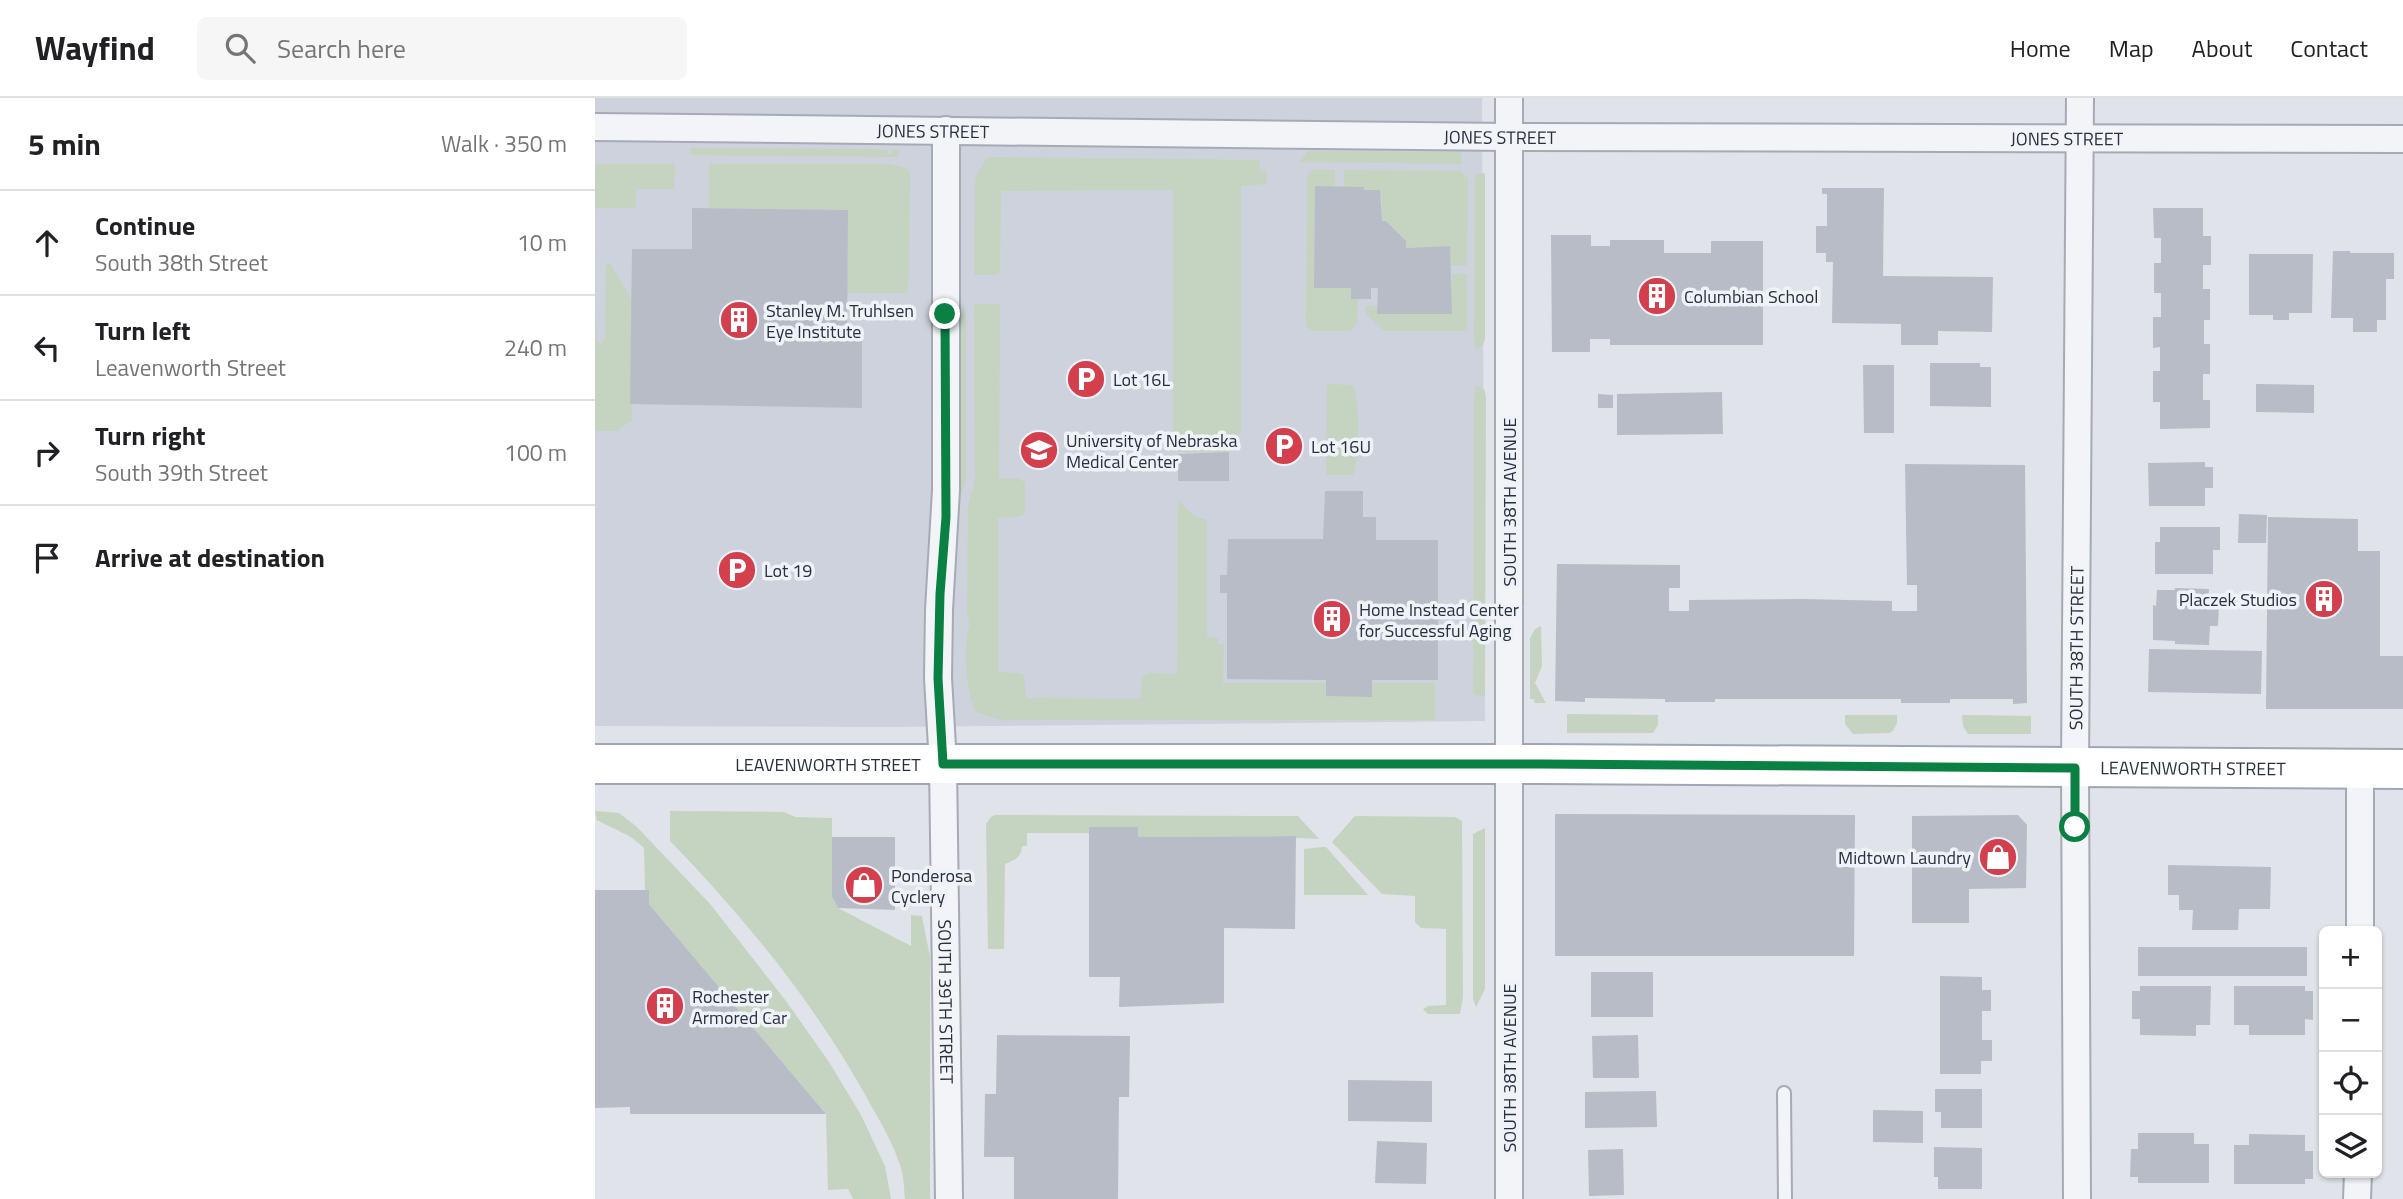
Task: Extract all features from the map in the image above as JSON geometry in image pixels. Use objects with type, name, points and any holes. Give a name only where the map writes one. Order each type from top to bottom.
[{"type":"main road","name":"LEAVENWORTH STREET","points":[[595,764],[1508,764],[2403,769]]},
{"type":"street","name":"SOUTH 38TH AVENUE","points":[[1509,98],[1509,1199]]},
{"type":"street","name":"SOUTH 38TH STREET","points":[[2077,1199],[2075,768],[2080,98]]},
{"type":"street","name":"JONES STREET","points":[[595,127],[1509,136],[2403,139]]},
{"type":"street","name":"SOUTH 39TH STREET","points":[[946,130],[946,517],[940,594],[938,678],[943,764],[949,1199]]},
{"type":"street","points":[[2360,769],[2360,926]]},
{"type":"street","points":[[2357,1178],[2357,1199]]},
{"type":"lane","points":[[1784,1093],[1785,1199]]},
{"type":"shaded area","name":"University of Nebraska Medical Center","points":[[595,98],[1482,98],[1485,721],[886,727],[595,726]]},
{"type":"green space","points":[[691,148],[873,149],[888,150],[888,154],[892,154],[892,150],[899,150],[898,157],[691,155]]},
{"type":"green space","points":[[1307,152],[1462,153],[1461,164],[1300,162]]},
{"type":"green space","points":[[987,158],[1259,160],[1260,170],[1267,173],[1266,184],[1241,186],[1241,430],[1230,452],[1173,452],[1173,190],[1001,191],[1000,271],[998,275],[974,275],[975,182]]},
{"type":"green space","points":[[595,164],[675,164],[674,189],[636,189],[636,208],[595,208]]},
{"type":"green space","points":[[709,164],[889,164],[907,168],[910,175],[907,293],[847,293],[848,210],[709,208]]},
{"type":"green space","points":[[1313,170],[1335,170],[1335,186],[1315,186],[1314,287],[1351,288],[1358,299],[1357,324],[1350,331],[1312,331],[1306,326],[1307,176]]},
{"type":"green space","points":[[1344,170],[1461,171],[1468,179],[1467,266],[1450,265],[1450,246],[1389,248],[1382,221],[1382,197],[1364,190],[1364,187],[1344,187]]},
{"type":"green space","points":[[1485,173],[1485,339],[1483,345],[1476,350],[1475,175]]},
{"type":"green space","points":[[610,263],[632,300],[632,420],[617,431],[595,431],[595,301],[597,342],[602,344],[605,337],[606,266]]},
{"type":"green space","points":[[1452,274],[1467,274],[1467,331],[1384,331],[1366,314],[1366,306],[1377,306],[1378,314],[1451,314]]},
{"type":"green space","points":[[974,304],[1000,306],[999,478],[1020,479],[1025,483],[1025,510],[1022,516],[998,518],[998,672],[1024,675],[1026,698],[1140,699],[1143,676],[1149,673],[1177,674],[1178,500],[1194,516],[1207,520],[1207,637],[1219,638],[1218,644],[1224,644],[1223,683],[1435,683],[1435,720],[1000,720],[976,712],[968,685],[966,654],[969,625],[968,506],[975,480]]},
{"type":"green space","points":[[964,307],[966,480],[961,496],[960,316]]},
{"type":"green space","points":[[1327,384],[1353,385],[1358,430],[1353,475],[1326,475]]},
{"type":"green space","points":[[1476,385],[1484,389],[1486,396],[1485,696],[1476,695],[1473,691]]},
{"type":"green space","points":[[1541,626],[1542,666],[1535,683],[1546,703],[1535,703],[1534,699],[1530,699],[1530,638],[1535,629]]},
{"type":"green space","points":[[1567,714],[1658,715],[1658,725],[1653,733],[1567,733]]},
{"type":"green space","points":[[1845,715],[1897,715],[1897,723],[1889,733],[1853,734],[1845,724]]},
{"type":"green space","points":[[1962,715],[2031,716],[2031,734],[1968,734],[1963,726]]},
{"type":"green space","points":[[595,811],[619,813],[636,826],[711,905],[786,1001],[829,1062],[861,1115],[885,1166],[891,1199],[853,1199],[848,1189],[828,1190],[826,1114],[649,904],[645,890],[644,848],[628,835],[597,820]]},
{"type":"green space","points":[[670,811],[784,812],[795,817],[832,818],[832,897],[838,908],[911,946],[911,915],[922,916],[930,957],[930,1199],[905,1199],[902,1172],[896,1153],[848,1065],[778,964],[670,841]]},
{"type":"green space","points":[[995,815],[1298,816],[1319,839],[1295,836],[1138,837],[1138,827],[1089,833],[1027,833],[1027,846],[1022,846],[1018,856],[1005,864],[1004,949],[988,949],[986,824]]},
{"type":"green space","points":[[1355,816],[1455,817],[1462,821],[1463,997],[1460,1014],[1428,1014],[1423,1009],[1446,1005],[1446,929],[1421,928],[1415,922],[1415,896],[1382,894],[1332,842]]},
{"type":"green space","points":[[1485,828],[1485,989],[1476,1007],[1473,999],[1473,834]]},
{"type":"green space","points":[[1326,847],[1368,895],[1304,895],[1304,849]]},
{"type":"building","points":[[1315,186],[1380,190],[1382,221],[1386,221],[1406,241],[1406,248],[1450,246],[1452,314],[1377,314],[1378,288],[1371,288],[1371,299],[1351,299],[1351,288],[1314,288]]},
{"type":"building","points":[[1822,188],[1884,188],[1883,276],[1993,277],[1992,332],[1938,331],[1938,345],[1901,345],[1901,324],[1832,323],[1833,262],[1826,262],[1826,253],[1816,253],[1816,226],[1827,226],[1827,194],[1822,194]]},
{"type":"building","name":"Stanley M. Truhlsen Eye Institute","points":[[692,208],[848,210],[847,341],[862,341],[862,408],[630,404],[632,249],[692,249]]},
{"type":"building","points":[[2153,208],[2203,208],[2203,236],[2211,236],[2211,265],[2203,265],[2203,289],[2210,289],[2210,320],[2204,320],[2204,344],[2210,344],[2210,374],[2203,374],[2203,400],[2210,400],[2210,428],[2160,429],[2160,402],[2153,402],[2153,371],[2160,371],[2160,347],[2153,348],[2153,317],[2161,317],[2161,293],[2154,293],[2154,263],[2161,263],[2161,238],[2154,238]]},
{"type":"building","name":"Columbian School","points":[[1551,235],[1591,235],[1591,246],[1610,246],[1610,240],[1664,240],[1664,253],[1711,253],[1711,241],[1763,241],[1763,345],[1610,345],[1610,339],[1590,339],[1590,352],[1552,352]]},
{"type":"building","points":[[2333,251],[2394,253],[2394,279],[2386,279],[2386,320],[2377,320],[2377,332],[2353,332],[2353,318],[2331,318]]},
{"type":"building","points":[[2249,254],[2313,254],[2312,313],[2289,313],[2289,320],[2273,320],[2273,315],[2249,315]]},
{"type":"building","points":[[1930,363],[1980,363],[1980,367],[1991,367],[1991,407],[1930,406]]},
{"type":"building","points":[[1863,365],[1894,365],[1894,433],[1864,433]]},
{"type":"building","points":[[2256,384],[2314,385],[2314,413],[2256,412]]},
{"type":"building","points":[[1722,392],[1723,434],[1617,435],[1617,394]]},
{"type":"building","points":[[1598,394],[1613,395],[1613,408],[1598,408]]},
{"type":"building","points":[[1229,452],[1229,481],[1178,481],[1178,454]]},
{"type":"building","points":[[2205,462],[2205,467],[2213,467],[2213,488],[2205,488],[2205,506],[2149,506],[2148,463]]},
{"type":"building","points":[[1905,464],[2025,465],[2027,703],[2013,704],[2013,699],[1950,699],[1950,703],[1901,703],[1901,699],[1715,699],[1715,702],[1665,702],[1665,699],[1585,698],[1585,702],[1555,701],[1557,564],[1680,565],[1680,588],[1669,588],[1669,611],[1689,611],[1689,600],[1802,599],[1892,601],[1892,611],[1917,611],[1917,585],[1907,585]]},
{"type":"building","name":"Home Instead Center for Successful Aging","points":[[1325,491],[1363,491],[1363,517],[1376,517],[1376,540],[1438,540],[1438,680],[1372,680],[1372,697],[1326,696],[1326,680],[1227,679],[1227,593],[1220,593],[1220,575],[1227,575],[1228,539],[1323,539]]},
{"type":"building","points":[[2239,514],[2267,515],[2266,543],[2238,543]]},
{"type":"building","name":"Placzek Studios","points":[[2268,517],[2358,519],[2358,551],[2380,551],[2380,656],[2403,656],[2403,709],[2266,709]]},
{"type":"building","points":[[2160,527],[2220,527],[2220,550],[2213,550],[2213,574],[2155,574],[2155,542],[2160,542]]},
{"type":"building","points":[[2209,589],[2208,603],[2219,603],[2218,626],[2210,626],[2209,645],[2153,640],[2153,605],[2156,606],[2157,590]]},
{"type":"building","points":[[2149,649],[2262,651],[2261,694],[2148,692]]},
{"type":"building","points":[[1555,814],[1855,815],[1854,956],[1555,956]]},
{"type":"building","points":[[2018,815],[2027,825],[2026,888],[1969,889],[1969,923],[1912,923],[1912,816]]},
{"type":"building","points":[[1089,827],[1138,827],[1138,837],[1296,836],[1295,929],[1224,928],[1224,1003],[1119,1007],[1120,977],[1089,977]]},
{"type":"building","name":"Ponderosa Cyclery","points":[[832,837],[895,837],[895,910],[838,908],[832,897]]},
{"type":"building","points":[[2168,865],[2271,867],[2270,909],[2239,909],[2238,930],[2192,930],[2193,910],[2179,910],[2179,895],[2168,895]]},
{"type":"building","name":"Rochester Armored Car","points":[[595,890],[649,890],[649,904],[826,1114],[630,1114],[630,1107],[595,1108]]},
{"type":"building","points":[[2138,947],[2307,947],[2307,976],[2138,976]]},
{"type":"building","points":[[1591,972],[1653,972],[1653,1017],[1591,1017]]},
{"type":"building","points":[[1940,976],[1982,977],[1982,990],[1991,990],[1991,1011],[1982,1011],[1982,1040],[1992,1040],[1992,1061],[1981,1061],[1981,1074],[1940,1074]]},
{"type":"building","points":[[2140,986],[2211,986],[2210,1025],[2196,1025],[2196,1036],[2140,1035],[2140,1019],[2132,1019],[2132,991],[2140,991]]},
{"type":"building","points":[[2234,986],[2305,986],[2305,991],[2313,991],[2313,1020],[2305,1019],[2305,1035],[2249,1035],[2249,1025],[2234,1025]]},
{"type":"building","points":[[997,1035],[1130,1036],[1129,1097],[1119,1097],[1118,1199],[1014,1199],[1014,1157],[984,1157],[985,1094],[996,1094]]},
{"type":"building","points":[[1638,1035],[1639,1078],[1593,1078],[1592,1036]]},
{"type":"building","points":[[1348,1080],[1432,1081],[1432,1122],[1348,1121]]},
{"type":"building","points":[[1935,1089],[1982,1089],[1982,1128],[1941,1128],[1941,1112],[1935,1112]]},
{"type":"building","points":[[1656,1091],[1657,1127],[1585,1128],[1585,1092]]},
{"type":"building","points":[[1873,1110],[1923,1111],[1923,1143],[1873,1142]]},
{"type":"building","points":[[2138,1133],[2194,1133],[2194,1144],[2209,1144],[2209,1183],[2138,1183],[2138,1177],[2130,1177],[2131,1149],[2138,1149]]},
{"type":"building","points":[[2249,1134],[2305,1135],[2305,1151],[2313,1151],[2313,1179],[2305,1179],[2305,1184],[2234,1184],[2234,1145],[2249,1145]]},
{"type":"building","points":[[1377,1141],[1427,1143],[1426,1184],[1375,1183]]},
{"type":"building","points":[[1934,1147],[1982,1148],[1982,1189],[1938,1189],[1938,1177],[1934,1177]]},
{"type":"building","points":[[1623,1149],[1624,1195],[1589,1196],[1588,1150]]},
{"type":"place","name":"Columbian School","points":[[1657,296]]},
{"type":"place","name":"Stanley M. Truhlsen Eye Institute","points":[[739,320]]},
{"type":"place","name":"Lot 16L","points":[[1086,379]]},
{"type":"place","name":"Lot 16U","points":[[1284,446]]},
{"type":"place","name":"University of Nebraska Medical Center","points":[[1039,450]]},
{"type":"place","name":"Lot 19","points":[[737,570]]},
{"type":"place","name":"Placzek Studios","points":[[2324,599]]},
{"type":"place","name":"Home Instead Center for Successful Aging","points":[[1332,619]]},
{"type":"place","name":"Midtown Laundry","points":[[1998,857]]},
{"type":"place","name":"Ponderosa Cyclery","points":[[864,885]]},
{"type":"place","name":"Rochester Armored Car","points":[[665,1006]]},
{"type":"route","points":[[945,314],[946,517],[940,594],[938,678],[943,764],[1541,764],[2075,768],[2075,827]]}]
